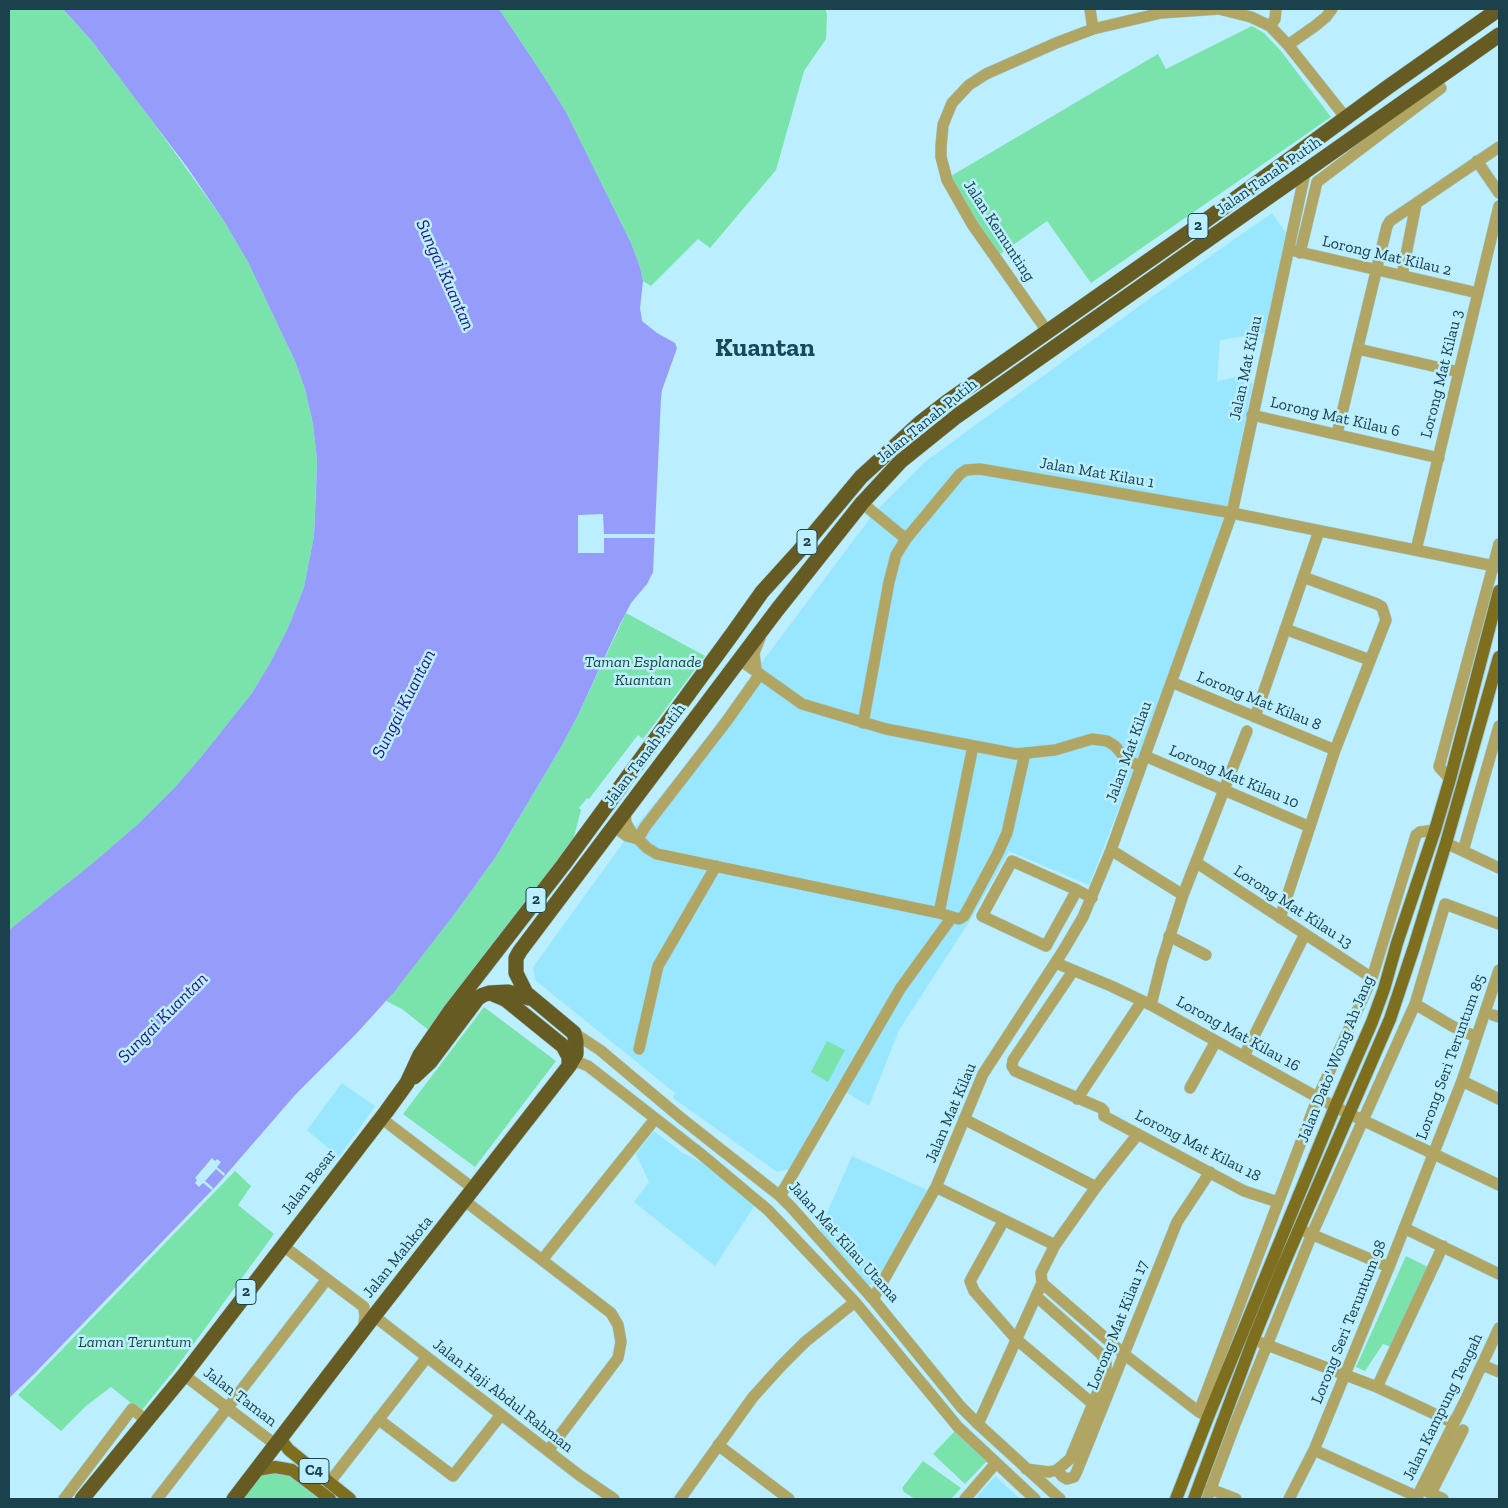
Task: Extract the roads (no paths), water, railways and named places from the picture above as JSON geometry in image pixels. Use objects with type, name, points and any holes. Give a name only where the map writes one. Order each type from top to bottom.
[{"type":"highway","name":"Jalan Tanah Putih","points":[[491,959],[734,634],[762,592],[878,460],[947,402],[1204,221],[1346,118],[1386,84],[1499,9]]},
{"type":"highway","name":"Jalan Tanah Putih","points":[[530,998],[516,976],[516,958],[526,941],[777,610],[862,503],[901,461],[957,416],[1177,260],[1304,173],[1355,143],[1499,36]]},
{"type":"highway","points":[[734,634],[738,642],[746,640],[777,610]]},
{"type":"highway","points":[[588,830],[613,826],[613,797]]},
{"type":"highway","name":"Jalan Besar","points":[[82,1499],[184,1375],[381,1118],[407,1083],[427,1045],[451,1010],[491,959]]},
{"type":"highway","points":[[489,992],[505,999],[563,1046],[569,1057],[569,1066]]},
{"type":"highway","points":[[407,1083],[430,1062],[478,998],[489,992],[508,992],[530,998]]},
{"type":"highway","name":"Jalan Mat Kilau Utama","points":[[530,998],[574,1033]]},
{"type":"highway","name":"Jalan Mahkota","points":[[234,1499],[569,1066],[576,1054],[574,1033]]},
{"type":"main road","name":"Jalan Dato' Wong Ah Jang","points":[[1176,1499],[1203,1414],[1372,1022],[1381,997],[1450,779],[1499,591]]},
{"type":"main road","name":"Jalan Dato' Wong Ah Jang","points":[[1194,1499],[1229,1422],[1253,1340],[1348,1113],[1390,1019],[1414,947],[1498,671],[1499,657]]},
{"type":"main road","name":"C4","points":[[279,1442],[350,1499]]},
{"type":"main road","name":"C4","points":[[257,1470],[275,1467],[292,1470],[330,1499]]},
{"type":"street","points":[[1090,9],[1093,29]]},
{"type":"street","name":"Jalan Kemunting","points":[[1047,331],[997,261],[954,194],[943,170],[941,157],[942,136],[947,113],[952,103],[969,85],[986,74],[1093,29],[1161,13],[1218,9],[1251,17],[1270,26],[1288,45],[1346,118]]},
{"type":"street","points":[[1270,26],[1275,19],[1276,9]]},
{"type":"street","points":[[1288,45],[1315,26],[1332,9]]},
{"type":"street","points":[[1386,84],[1487,9]]},
{"type":"street","points":[[1294,251],[1316,183],[1355,143],[1441,88]]},
{"type":"street","points":[[1337,434],[1378,270],[1387,226],[1390,221],[1499,147]]},
{"type":"street","points":[[1477,161],[1499,193]]},
{"type":"street","name":"Jalan Mat Kilau","points":[[874,1299],[936,1188],[983,1074],[1056,963],[1083,917],[1111,850],[1232,513],[1252,415],[1294,251],[1304,173]]},
{"type":"street","points":[[1402,276],[1416,204]]},
{"type":"street","name":"Lorong Mat Kilau 3","points":[[1416,550],[1499,206]]},
{"type":"street","name":"Lorong Mat Kilau 2","points":[[1294,251],[1478,293]]},
{"type":"street","points":[[1358,349],[1459,372]]},
{"type":"street","name":"Lorong Mat Kilau 6","points":[[1252,415],[1439,458]]},
{"type":"street","name":"Jalan Mat Kilau 1","points":[[863,723],[892,567],[896,556],[906,539],[960,474],[966,470],[973,469],[1232,513],[1497,566]]},
{"type":"street","points":[[862,503],[906,539]]},
{"type":"street","points":[[1255,717],[1319,531]]},
{"type":"street","points":[[1450,779],[1439,767],[1471,645],[1497,566],[1499,544]]},
{"type":"street","name":"Lorong Mat Kilau 8","points":[[1280,918],[1336,750],[1386,615],[1378,604],[1303,577]]},
{"type":"street","points":[[638,839],[644,827],[726,722],[758,672],[754,653],[765,627]]},
{"type":"street","points":[[1285,629],[1370,660]]},
{"type":"street","points":[[1471,645],[1484,649]]},
{"type":"street","name":"Lorong Mat Kilau 10","points":[[740,660],[802,704],[863,723],[1008,753],[1055,750],[1092,739],[1107,741],[1115,746],[1128,761],[1143,761],[1225,790],[1310,827]]},
{"type":"street","name":"Lorong Mat Kilau 8","points":[[1171,682],[1336,750]]},
{"type":"street","points":[[1460,685],[1474,690]]},
{"type":"street","points":[[1464,851],[1499,726]]},
{"type":"street","points":[[1077,1099],[1146,1003],[1183,895],[1247,731]]},
{"type":"street","points":[[939,913],[973,746]]},
{"type":"street","points":[[625,811],[626,823],[632,833],[648,848],[658,854],[939,913],[959,919],[964,916],[998,855],[1007,833],[1025,753]]},
{"type":"street","points":[[613,826],[627,836],[638,839]]},
{"type":"street","points":[[1042,1283],[1125,1355],[1203,1414],[1278,1202],[1318,1097],[1372,978],[1416,835],[1420,832],[1435,830]]},
{"type":"street","points":[[1446,843],[1499,868]]},
{"type":"street","points":[[1111,850],[1183,895]]},
{"type":"street","points":[[1077,890],[1046,946],[982,916],[1012,861],[1077,890],[1092,898]]},
{"type":"street","name":"Lorong Mat Kilau 13","points":[[1197,863],[1372,978]]},
{"type":"street","points":[[639,1049],[658,966],[716,866]]},
{"type":"street","points":[[1236,1499],[1208,1494],[1229,1422],[1268,1345],[1312,1234],[1415,1004],[1445,904],[1499,924]]},
{"type":"street","points":[[780,1196],[900,989],[952,918]]},
{"type":"street","points":[[1244,1056],[1305,934]]},
{"type":"street","points":[[1169,936],[1206,955]]},
{"type":"street","points":[[1414,947],[1430,956]]},
{"type":"street","name":"Lorong Mat Kilau 16","points":[[1056,963],[1146,1003],[1348,1113],[1499,1185]]},
{"type":"street","name":"Lorong Seri Teruntum 85","points":[[1434,1154],[1462,1081],[1499,970]]},
{"type":"street","name":"Lorong Mat Kilau 18","points":[[1074,971],[1013,1060],[1012,1066],[1015,1071],[1101,1108],[1104,1111],[1104,1116],[1244,1191],[1278,1202]]},
{"type":"street","points":[[1415,1004],[1452,1026],[1476,1037]]},
{"type":"street","name":"Jalan Mat Kilau Utama","points":[[574,1033],[600,1050],[681,1118],[780,1196],[874,1299],[961,1407],[1060,1499]]},
{"type":"street","points":[[1190,1088],[1216,1041]]},
{"type":"street","points":[[588,1066],[589,1054],[594,1050],[600,1050]]},
{"type":"street","points":[[569,1066],[578,1062],[588,1066]]},
{"type":"street","name":"Jalan Mat Kilau Utama","points":[[588,1066],[768,1210],[856,1302],[958,1426],[1035,1499]]},
{"type":"street","points":[[1462,1081],[1499,1100]]},
{"type":"street","points":[[381,1118],[542,1260],[615,1318],[620,1333],[618,1358],[548,1451]]},
{"type":"street","points":[[542,1260],[655,1118]]},
{"type":"street","points":[[670,1130],[672,1122],[681,1118]]},
{"type":"street","points":[[964,1119],[1096,1187]]},
{"type":"street","points":[[978,1424],[1042,1283],[1041,1273],[1055,1245],[1096,1187],[1138,1134]]},
{"type":"street","name":"Lorong Seri Teruntum 98","points":[[1289,1499],[1314,1450],[1346,1374],[1434,1154]]},
{"type":"street","name":"Lorong Mat Kilau 17","points":[[1057,1470],[1067,1479],[1074,1477],[1125,1355],[1177,1222],[1210,1172]]},
{"type":"street","points":[[936,1188],[1055,1245]]},
{"type":"street","points":[[1004,1220],[970,1281],[974,1291],[1016,1340],[1093,1404]]},
{"type":"street","points":[[1404,1228],[1499,1274]]},
{"type":"street","points":[[1299,1229],[1389,1268]]},
{"type":"street","points":[[282,1245],[364,1307],[365,1317],[362,1332]]},
{"type":"street","points":[[1377,1387],[1443,1246]]},
{"type":"street","points":[[157,1499],[327,1279]]},
{"type":"street","points":[[1026,1469],[1050,1472],[1057,1470],[1070,1459],[1106,1372],[1106,1363],[1101,1354],[1036,1296]]},
{"type":"street","points":[[680,1499],[753,1397],[805,1342],[856,1302]]},
{"type":"street","name":"Jalan Haji Abdul Rahman","points":[[374,1316],[548,1451],[614,1499]]},
{"type":"street","name":"Jalan Kampung Tengah","points":[[1422,1495],[1459,1426],[1482,1365],[1499,1328]]},
{"type":"street","points":[[1253,1340],[1346,1374],[1459,1426]]},
{"type":"street","points":[[329,1483],[427,1358]]},
{"type":"street","points":[[1482,1365],[1499,1372]]},
{"type":"street","name":"Jalan Taman","points":[[184,1375],[228,1408],[279,1442]]},
{"type":"street","points":[[64,1499],[132,1410],[146,1420]]},
{"type":"street","points":[[378,1419],[453,1476],[501,1415]]},
{"type":"street","points":[[718,1445],[789,1499]]},
{"type":"street","points":[[1314,1450],[1422,1495],[1443,1499]]},
{"type":"street","points":[[964,1499],[996,1464]]},
{"type":"water","name":"Sungai Kuantan","points":[[63,9],[499,9],[565,110],[631,243],[643,281],[640,308],[642,321],[657,333],[675,343],[677,348],[661,398],[653,572],[647,584],[631,603],[561,747],[495,858],[394,992],[356,1034],[295,1095],[217,1185],[9,1398],[9,930],[138,824],[176,786],[252,693],[288,628],[304,587],[314,536],[316,492],[317,460],[313,424],[305,389],[295,361],[248,262],[224,221],[187,167],[91,40]]},
{"type":"district","name":"Kuantan","points":[[765,349]]},
{"type":"park label","name":"Taman Esplanade Kuantan","points":[[643,671]]},
{"type":"park label","name":"Laman Teruntum","points":[[135,1342]]}]
